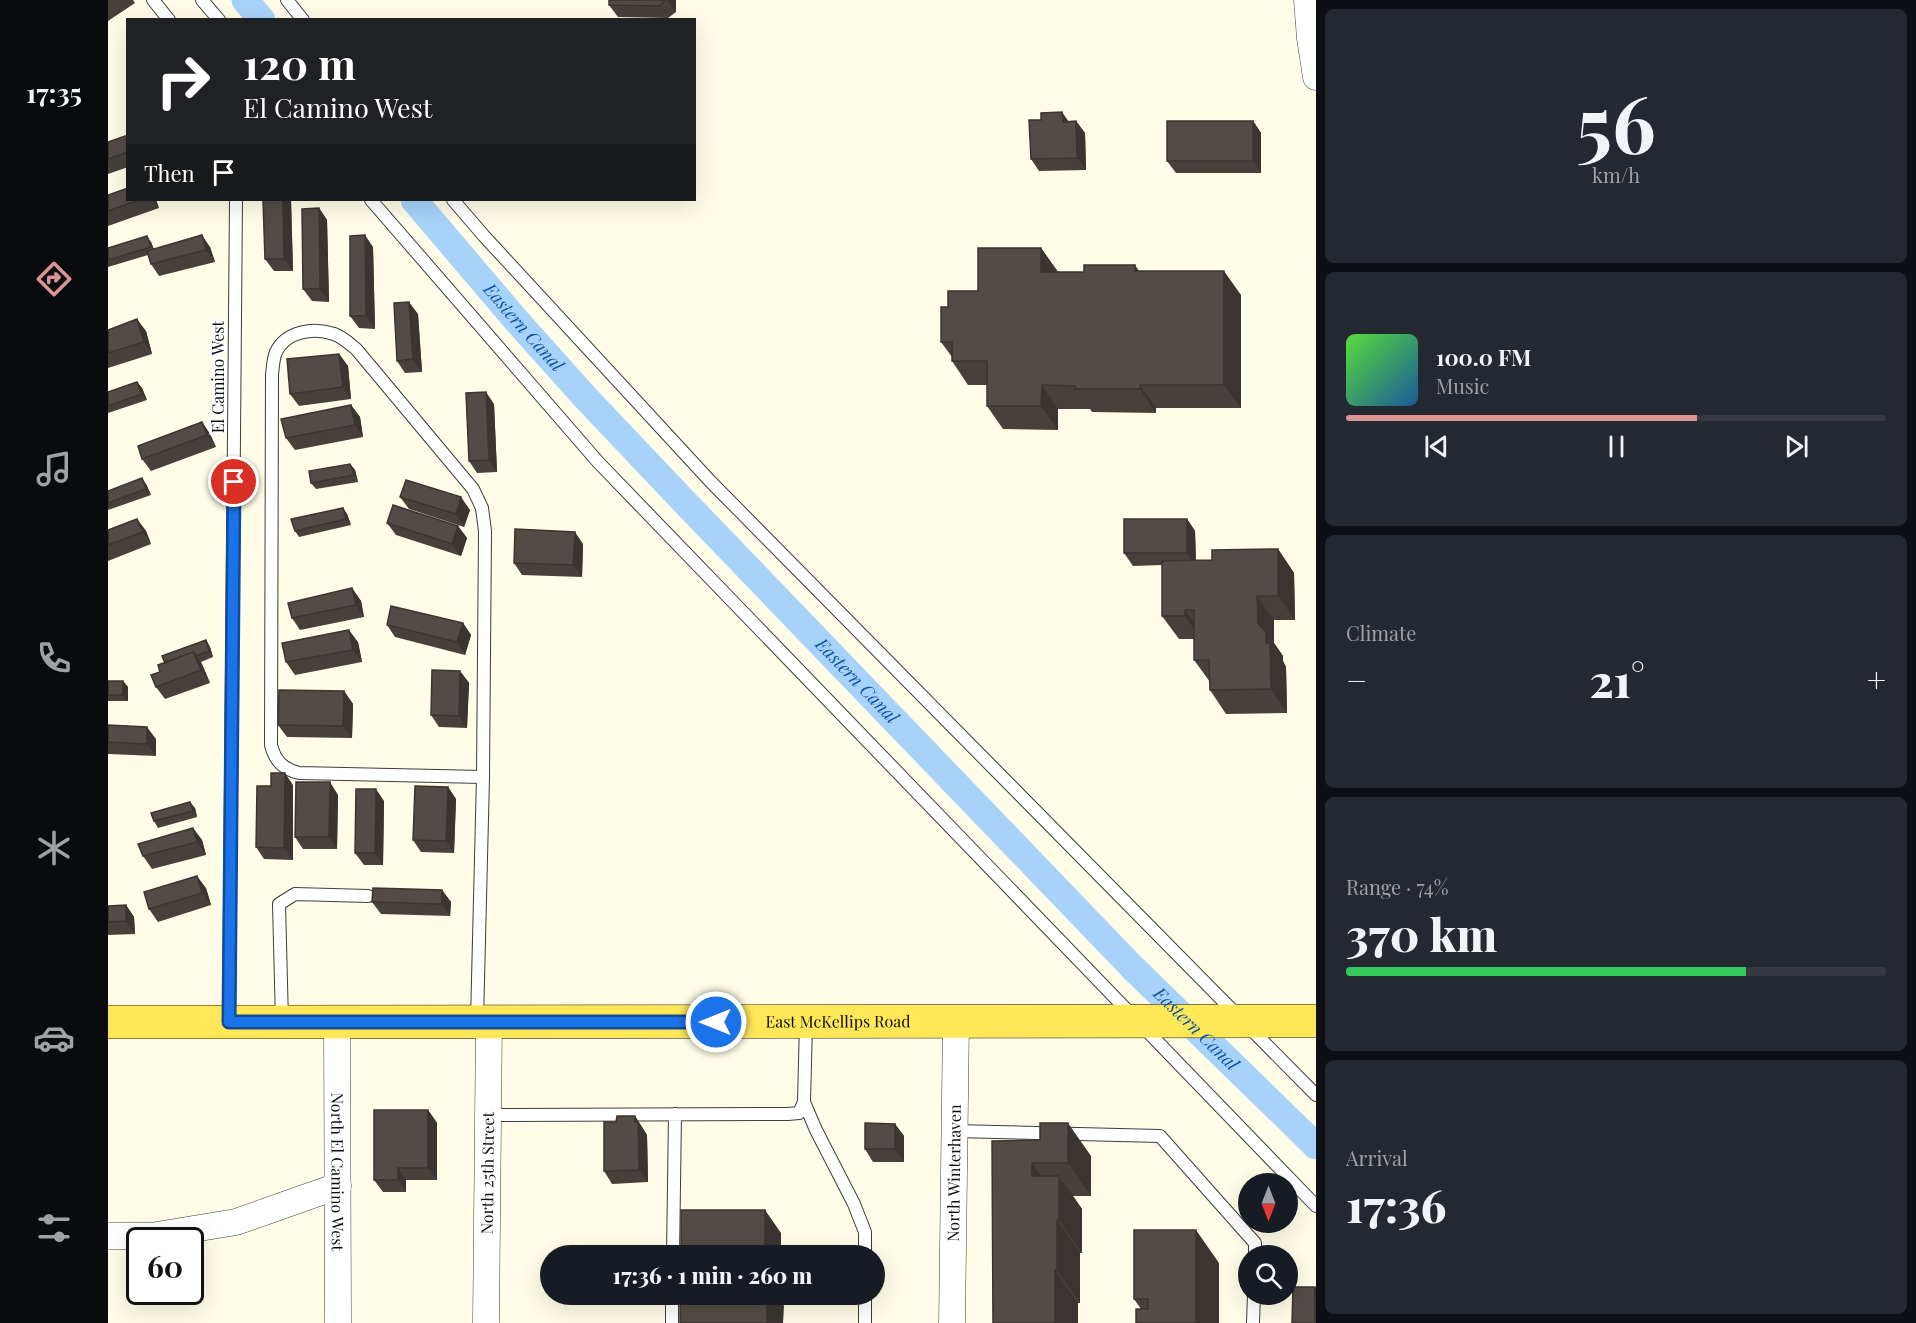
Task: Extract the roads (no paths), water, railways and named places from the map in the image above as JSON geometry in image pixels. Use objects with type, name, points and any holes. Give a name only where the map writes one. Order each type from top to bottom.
[{"type":"main road","name":"East McKellips Road","points":[[108,1022],[1316,1020]]},
{"type":"street","points":[[1307,0],[1316,77]]},
{"type":"street","name":"North El Camino West","points":[[338,1022],[338,1323]]},
{"type":"street","name":"North 25th Street","points":[[483,1022],[489,1115],[486,1323]]},
{"type":"street","name":"North Winterhaven","points":[[952,1323],[956,1022]]},
{"type":"street","points":[[108,1236],[151,1236],[236,1222],[338,1186]]},
{"type":"lane","points":[[153,0],[167,18]]},
{"type":"lane","points":[[202,0],[217,18]]},
{"type":"lane","points":[[287,0],[301,18]]},
{"type":"lane","name":"El Camino West","points":[[229,1022],[236,201]]},
{"type":"lane","points":[[371,201],[598,462],[1316,1206]]},
{"type":"lane","points":[[454,201],[710,481],[1232,1021],[1316,1095]]},
{"type":"lane","points":[[483,777],[299,773],[283,767],[273,754],[271,745],[272,375],[277,351],[284,341],[293,335],[304,331],[319,331],[346,340],[364,358],[478,497],[485,520],[483,1022]]},
{"type":"lane","points":[[282,1022],[279,904],[295,894],[368,896]]},
{"type":"lane","points":[[489,1115],[799,1113],[804,1102],[806,1022]]},
{"type":"lane","points":[[804,1102],[854,1204],[865,1232],[865,1245]]},
{"type":"lane","points":[[673,1245],[675,1114]]},
{"type":"lane","points":[[955,1131],[1160,1136],[1255,1245]]},
{"type":"lane","points":[[672,1305],[672,1323]]},
{"type":"lane","points":[[865,1305],[865,1323]]},
{"type":"lane","points":[[1253,1323],[1254,1305]]},
{"type":"waterway","name":"Eastern Canal","points":[[245,0],[260,18]]},
{"type":"waterway","name":"Eastern Canal","points":[[415,201],[516,320],[675,492],[1133,968],[1316,1146]]}]
